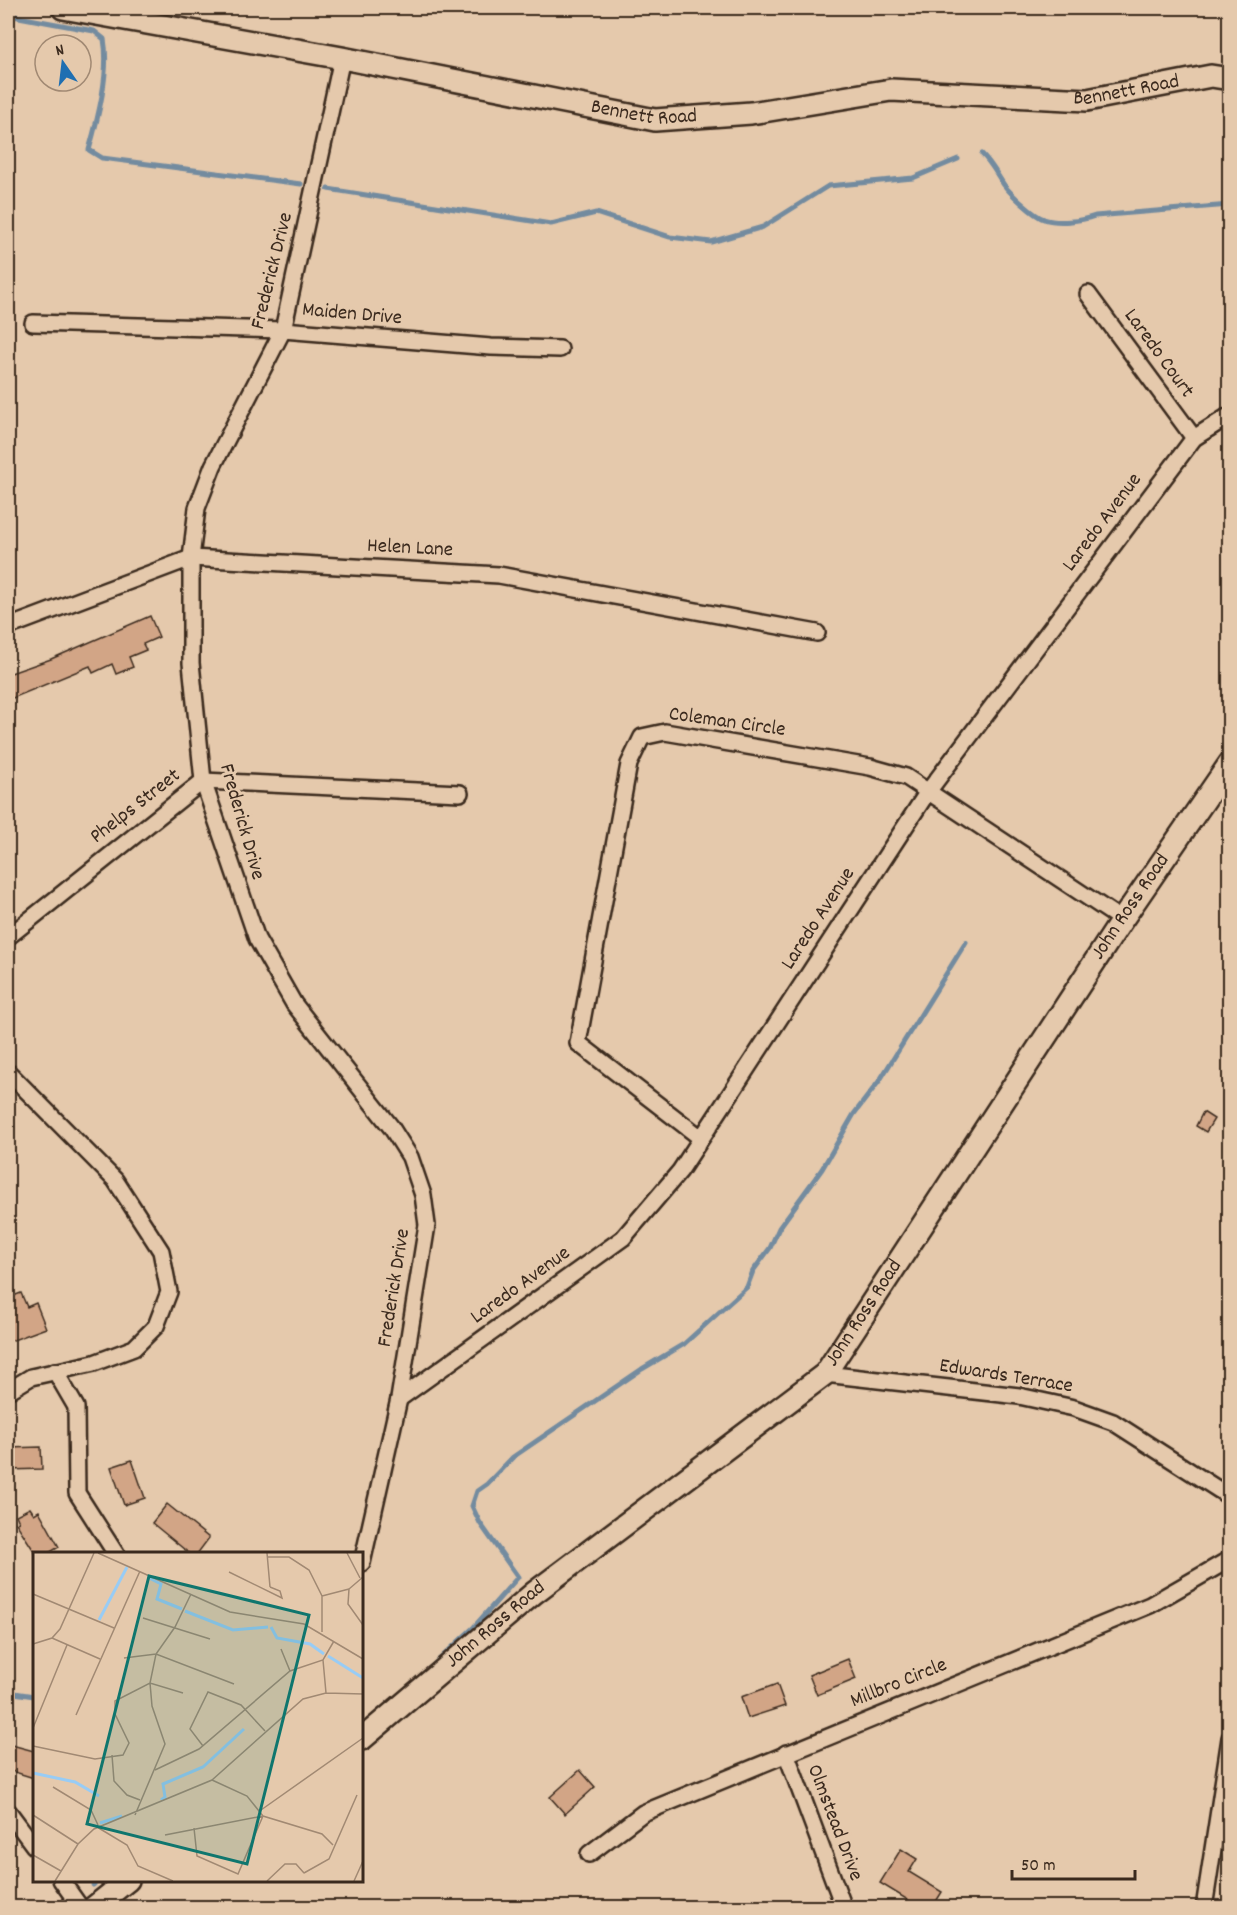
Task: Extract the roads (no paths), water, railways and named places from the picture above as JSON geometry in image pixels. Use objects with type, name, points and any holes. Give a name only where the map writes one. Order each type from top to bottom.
[{"type":"street","name":"Bennett Road","points":[[63,8],[342,58],[655,120],[750,113],[891,90],[1087,100],[1211,76],[1230,79]]},
{"type":"street","name":"Frederick Drive","points":[[342,58],[283,330],[213,465],[197,508],[191,558],[191,663],[203,781],[257,939],[294,1004],[391,1127],[410,1157],[423,1195],[427,1225],[399,1399],[363,1559]]},
{"type":"street","name":"Laredo Court","points":[[1088,294],[1194,438]]},
{"type":"street","name":"Maiden Drive","points":[[33,323],[283,330],[491,347],[560,349]]},
{"type":"street","name":"Laredo Avenue","points":[[399,1399],[623,1238],[680,1171],[927,793],[1194,438],[1230,415]]},
{"type":"street","name":"Helen Lane","points":[[8,627],[191,558],[499,575],[817,633]]},
{"type":"street","name":"Coleman Circle","points":[[701,1138],[578,1043],[629,764],[642,737],[665,732],[870,767],[906,777],[1122,920]]},
{"type":"street","name":"John Ross Road","points":[[363,1738],[534,1593],[825,1374],[1122,920],[1230,763]]},
{"type":"street","name":"Phelps Street","points":[[8,937],[203,781],[460,793]]},
{"type":"street","points":[[8,1072],[115,1180],[162,1251],[169,1292],[156,1326],[134,1348],[94,1363],[31,1377],[8,1392]]},
{"type":"street","points":[[55,1371],[76,1407],[77,1493],[115,1552]]},
{"type":"street","name":"Edwards Terrace","points":[[825,1374],[1019,1396],[1074,1408],[1113,1422],[1230,1497]]},
{"type":"street","name":"Millbro Circle","points":[[589,1854],[643,1813],[1150,1605],[1230,1559]]},
{"type":"street","points":[[1204,1908],[1230,1738]]},
{"type":"street","name":"Olmstead Drive","points":[[786,1753],[844,1908]]},
{"type":"street","points":[[8,1811],[33,1845]]},
{"type":"street","points":[[62,1882],[81,1908]]},
{"type":"street","points":[[93,1908],[127,1882]]},
{"type":"waterway","points":[[8,15],[94,31],[104,39],[104,80],[89,150],[102,158],[301,184]]},
{"type":"waterway","points":[[982,154],[1004,185],[1017,198],[1034,214],[1050,221],[1230,205]]},
{"type":"waterway","points":[[328,189],[551,224],[596,213],[670,237],[711,242],[763,227],[828,186],[913,178],[958,159]]},
{"type":"waterway","points":[[429,1669],[474,1627],[518,1577],[480,1523],[472,1506],[477,1491],[513,1457],[642,1369],[684,1344],[747,1287],[753,1271],[770,1248],[779,1228],[822,1169],[854,1114],[880,1080],[966,942]]},
{"type":"waterway","points":[[8,1692],[33,1696]]},
{"type":"waterway","points":[[93,1885],[97,1882]]}]
